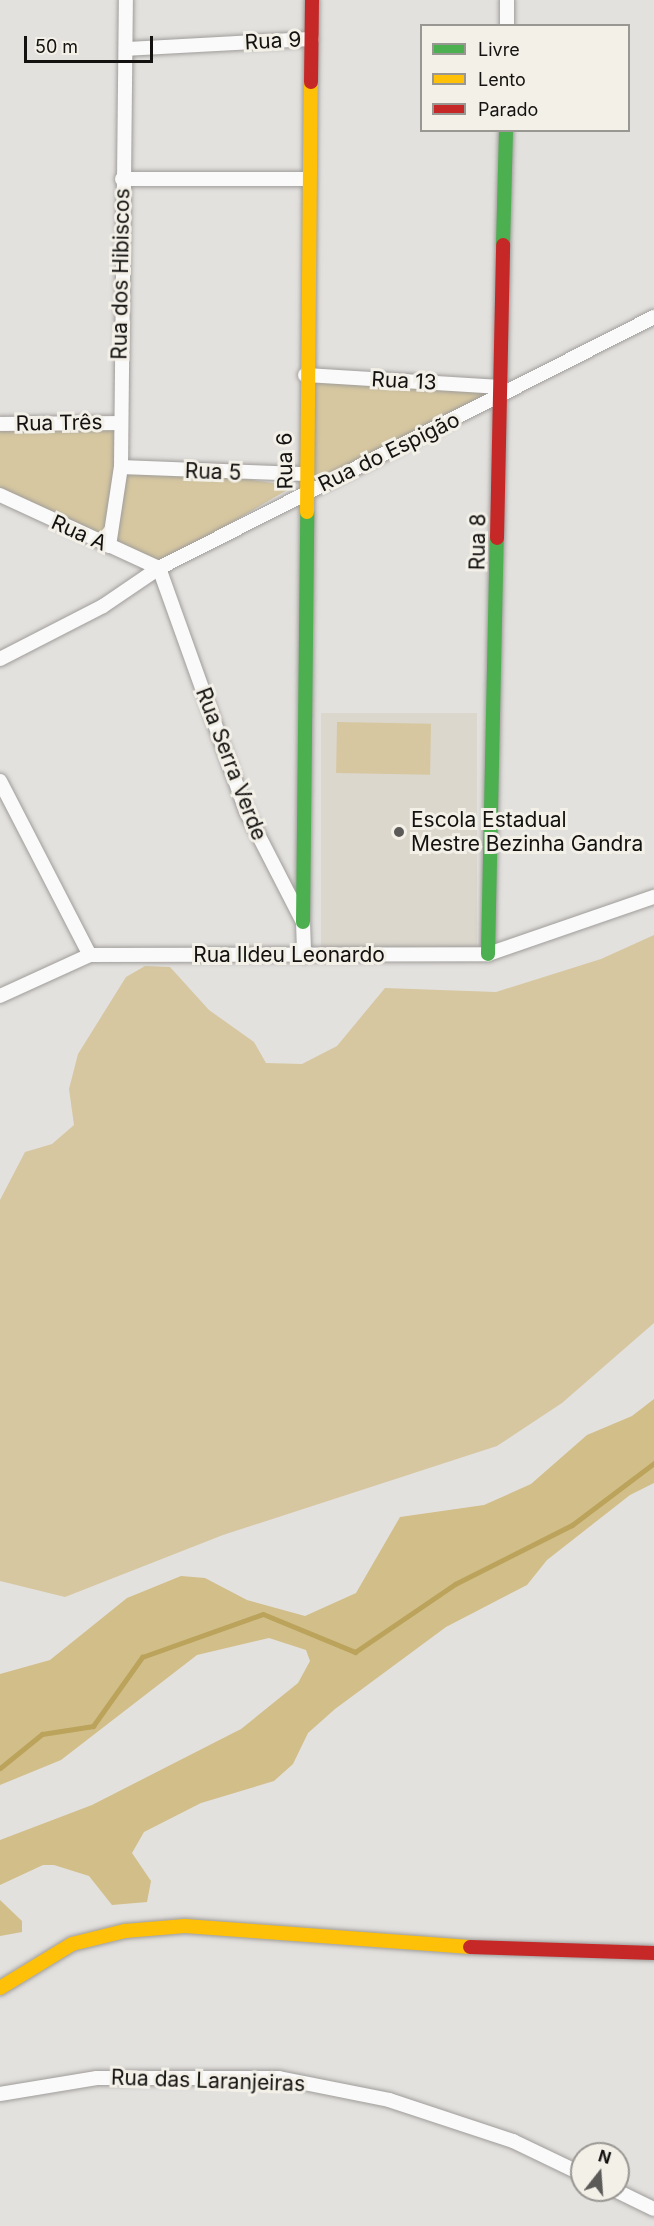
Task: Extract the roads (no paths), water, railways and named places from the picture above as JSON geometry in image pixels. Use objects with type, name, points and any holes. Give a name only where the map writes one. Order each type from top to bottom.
[{"type":"street","name":"Rua dos Hibiscos","points":[[109,546],[121,468],[118,423],[126,0]]},
{"type":"street","name":"Rua 6","points":[[303,922],[308,492],[305,375],[312,0]]},
{"type":"street","points":[[507,0],[507,24]]},
{"type":"street","name":"Rua 9","points":[[126,49],[312,39]]},
{"type":"street","name":"Rua 8","points":[[488,954],[503,391],[506,132]]},
{"type":"street","points":[[122,179],[308,179]]},
{"type":"street","name":"Rua do Espigão","points":[[0,658],[103,606],[159,568],[503,391],[654,317]]},
{"type":"street","name":"Rua 13","points":[[305,375],[503,391]]},
{"type":"street","name":"Rua Três","points":[[0,424],[118,423]]},
{"type":"street","name":"Rua 5","points":[[121,468],[306,474]]},
{"type":"street","name":"Rua A","points":[[0,495],[159,568]]},
{"type":"street","name":"Rua Serra Verde","points":[[159,568],[246,811],[303,922],[304,956]]},
{"type":"street","points":[[0,781],[90,956],[0,996]]},
{"type":"street","name":"Rua Ildeu Leonardo","points":[[90,956],[488,954],[654,897]]},
{"type":"street","points":[[0,1988],[72,1944],[125,1931],[185,1926],[425,1946],[654,1953]]},
{"type":"street","name":"Rua das Laranjeiras","points":[[0,2094],[97,2078],[279,2078],[389,2100],[513,2141],[570,2168]]},
{"type":"street","points":[[630,2197],[654,2209]]},
{"type":"waterway","points":[[0,1768],[42,1734],[93,1726],[142,1657],[263,1614],[355,1652],[455,1584],[572,1525],[654,1463]]},
{"type":"place","name":"Escola Estadual Mestre Bezinha Gandra","points":[[399,832]]}]
